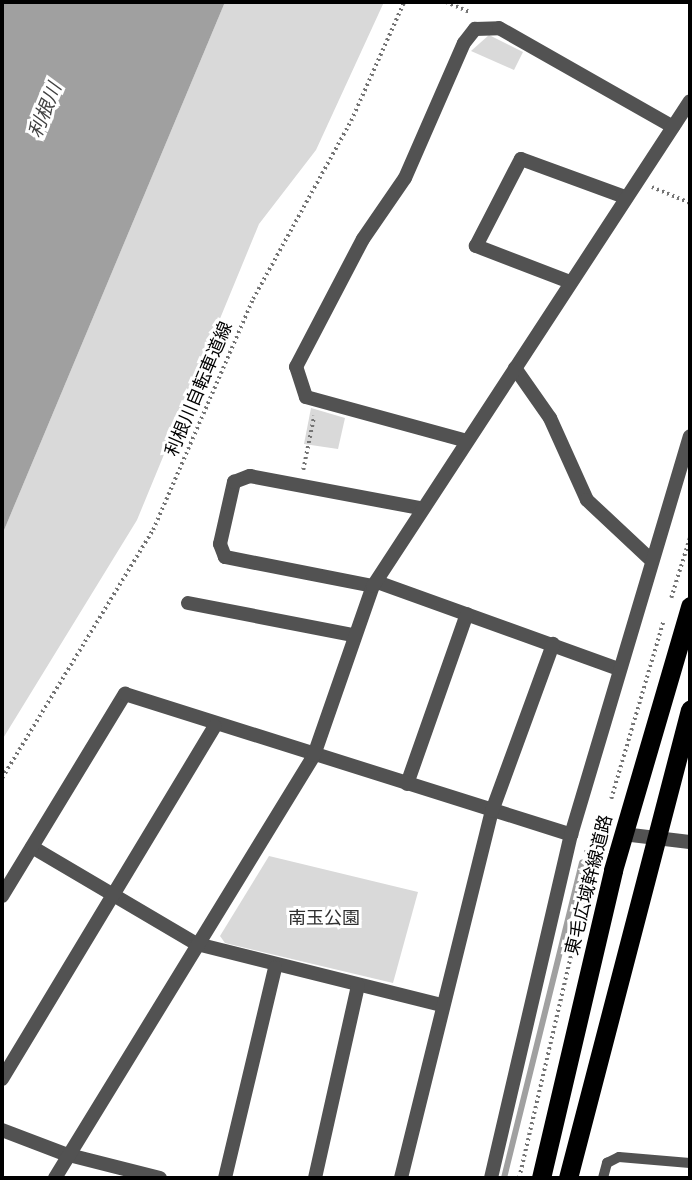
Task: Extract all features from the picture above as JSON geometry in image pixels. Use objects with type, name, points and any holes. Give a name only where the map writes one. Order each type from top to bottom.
[{"type":"highway","name":"東毛広域幹線道路","points":[[541,1178],[623,834],[690,606]]},
{"type":"highway","points":[[568,1178],[654,838],[690,710]]},
{"type":"street","points":[[467,441],[306,397],[296,367],[363,239],[405,178],[464,43],[475,29],[499,28],[673,127]]},
{"type":"street","points":[[55,1178],[65,1154],[314,755],[352,635],[375,584],[419,508],[467,441],[690,101]]},
{"type":"street","points":[[570,282],[476,246],[520,159],[625,197]]},
{"type":"street","points":[[514,368],[550,418],[587,500],[649,558]]},
{"type":"street","points":[[491,1178],[571,835],[649,558],[690,436]]},
{"type":"street","points":[[419,508],[250,476],[234,482],[220,544],[225,557],[375,584],[553,644],[618,669]]},
{"type":"street","points":[[188,603],[352,635]]},
{"type":"street","points":[[407,784],[467,614]]},
{"type":"street","points":[[401,1178],[441,1005],[492,811],[553,644]]},
{"type":"street","points":[[2,895],[125,694],[215,726],[571,835]]},
{"type":"street","points":[[2,1079],[215,726]]},
{"type":"street","points":[[623,834],[690,842]]},
{"type":"street","points":[[32,847],[197,943],[275,968],[441,1005]]},
{"type":"street","points":[[225,1178],[275,968]]},
{"type":"street","points":[[315,1178],[358,986]]},
{"type":"street","points":[[2,1130],[65,1154],[137,1175],[160,1178]]},
{"type":"lane","points":[[603,1178],[607,1163],[619,1157],[690,1163]]},
{"type":"path","name":"利根川自転車道線","points":[[2,778],[153,530],[253,299],[351,121],[404,2]]},
{"type":"path","points":[[446,2],[472,18]]},
{"type":"path","points":[[638,179],[690,203]]},
{"type":"path","points":[[299,486],[317,400]]},
{"type":"green space","points":[[225,2],[384,2],[316,150],[259,224],[137,520],[2,740],[2,535]]},
{"type":"green space","points":[[489,35],[523,52],[514,70],[471,51]]},
{"type":"green space","points":[[311,408],[345,418],[338,449],[304,444]]},
{"type":"green space","name":"南玉公園","points":[[269,856],[418,892],[393,983],[225,943],[220,936]]},
{"type":"water","name":"利根川","points":[[2,2],[225,2],[2,535]]},
{"type":"waterway","points":[[504,1178],[582,862]]}]
